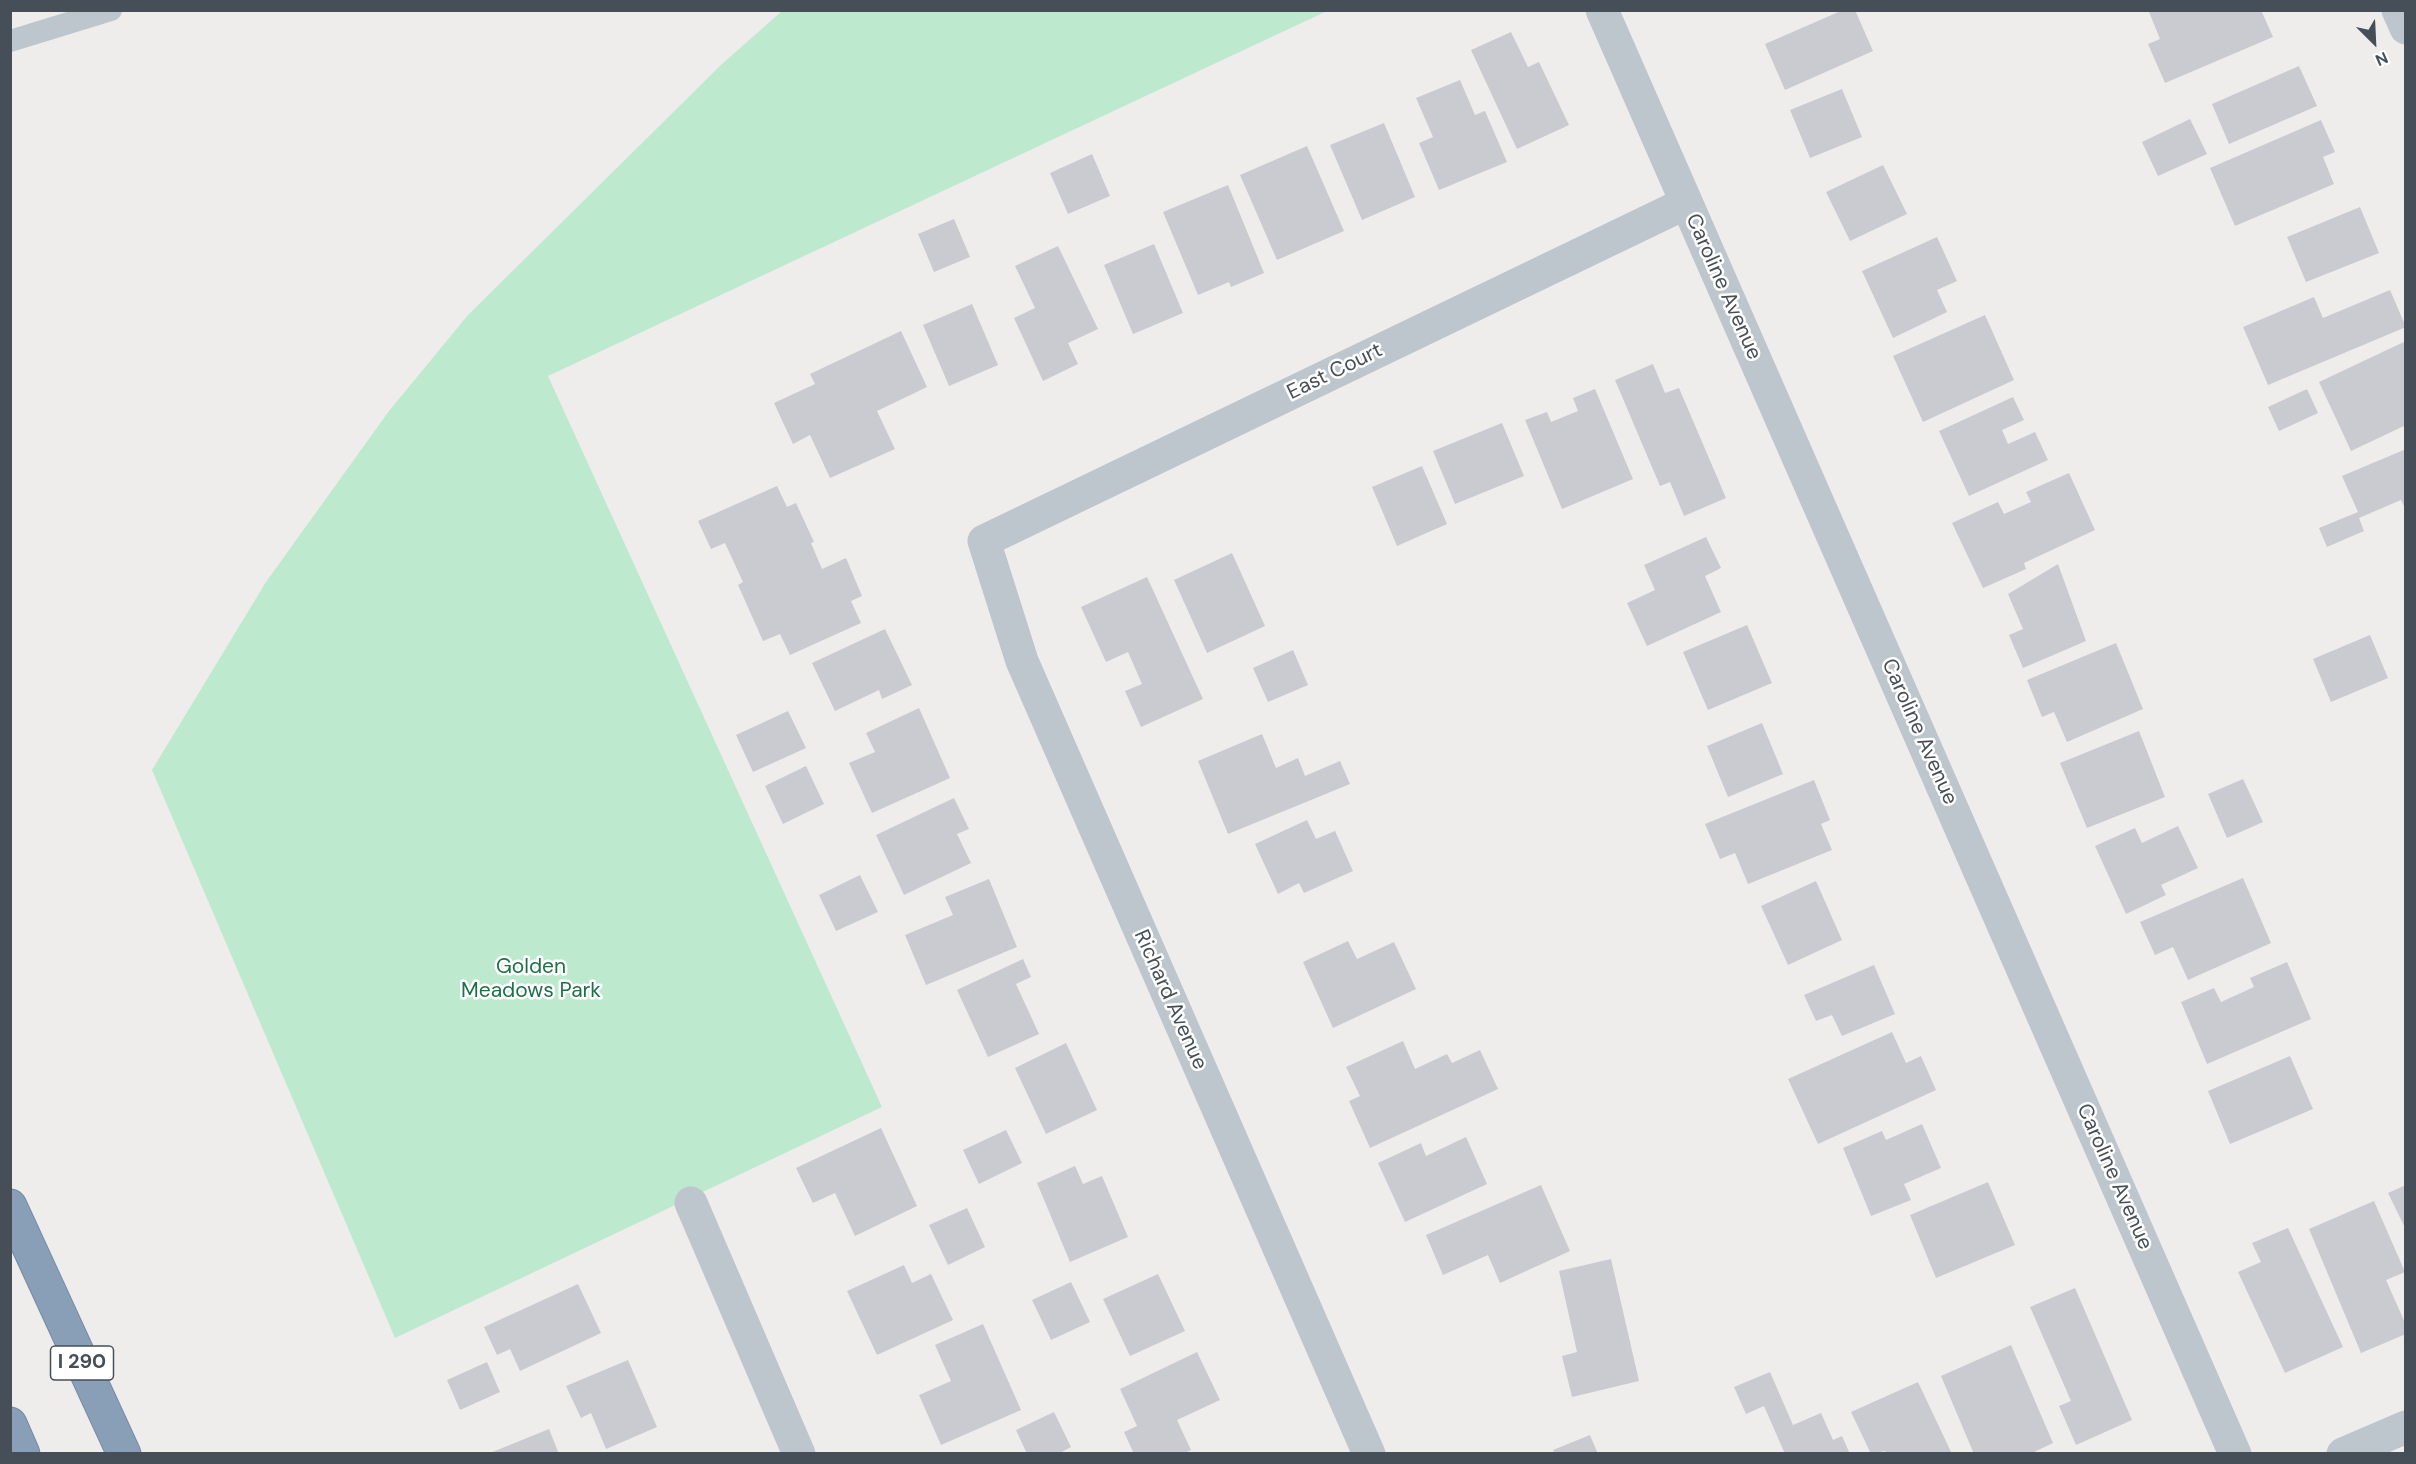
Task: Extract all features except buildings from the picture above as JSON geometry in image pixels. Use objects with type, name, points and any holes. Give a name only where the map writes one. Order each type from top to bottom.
[{"type":"highway","name":"I 290","points":[[10,1206],[124,1454]]},
{"type":"highway","points":[[10,1424],[23,1454]]},
{"type":"street","name":"Caroline Avenue","points":[[1602,10],[2235,1454]]},
{"type":"street","points":[[2398,10],[2406,28]]},
{"type":"street","name":"East Court","points":[[984,542],[1686,203]]},
{"type":"street","name":"Richard Avenue","points":[[984,542],[1022,661],[1369,1454]]},
{"type":"street","points":[[691,1203],[799,1454]]},
{"type":"street","points":[[2355,1451],[2406,1427]]},
{"type":"lane","points":[[10,41],[111,10]]},
{"type":"green space","name":"Golden Meadows Park","points":[[782,11],[1327,11],[548,376],[882,1107],[395,1338],[152,770],[266,582],[389,411],[468,315],[722,64]]}]
